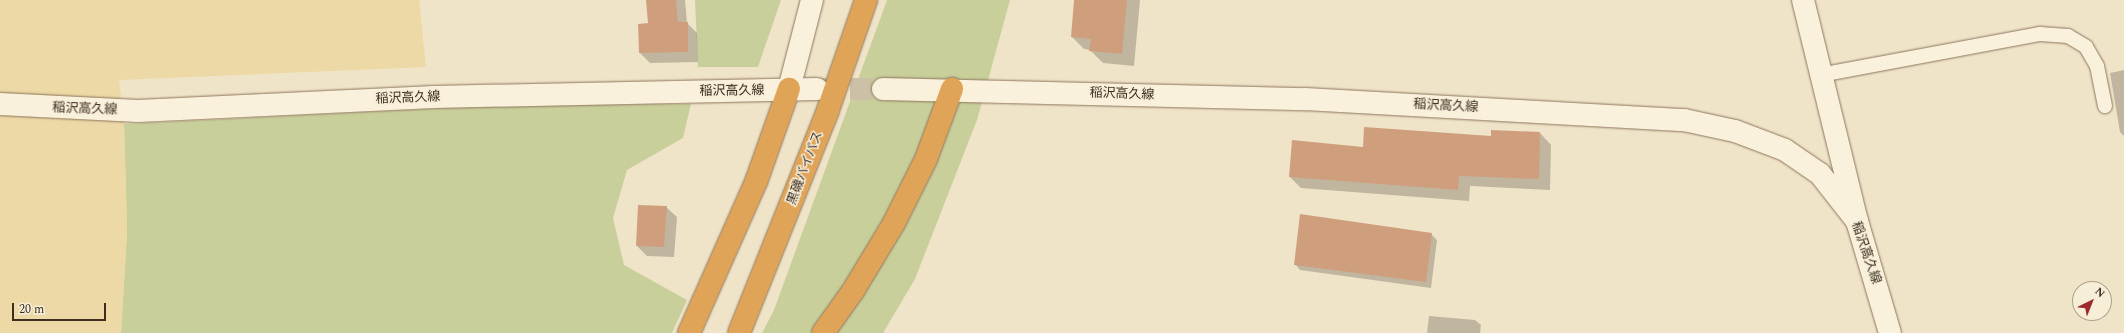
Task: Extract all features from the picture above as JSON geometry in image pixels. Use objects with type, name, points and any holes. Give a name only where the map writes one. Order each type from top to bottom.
[{"type":"highway","name":"黒磯バイパス","points":[[739,333],[828,110],[866,0]]},
{"type":"highway","points":[[689,333],[756,182],[789,89]]},
{"type":"highway","points":[[823,333],[853,291],[894,223],[926,159],[952,89]]},
{"type":"main road","points":[[789,89],[812,0]]},
{"type":"main road","points":[[1803,0],[1820,75],[1857,220]]},
{"type":"main road","name":"稲沢高久線","points":[[0,104],[138,111],[434,97],[817,89]]},
{"type":"main road","name":"稲沢高久線","points":[[883,89],[952,89],[1305,99],[1684,120],[1735,131],[1785,150],[1820,174],[1857,220],[1890,333]]},
{"type":"lane","points":[[1820,75],[2040,34],[2068,36],[2086,47],[2097,66],[2105,106]]},
{"type":"green space","points":[[695,0],[781,0],[758,67],[698,67]]},
{"type":"green space","points":[[887,0],[1010,0],[977,120],[915,279],[883,333],[762,333],[774,310]]},
{"type":"green space","points":[[691,104],[683,138],[627,170],[613,218],[624,265],[687,300],[672,333],[121,333],[127,231],[124,124],[504,105]]},
{"type":"sand","points":[[0,0],[419,0],[426,67],[119,80],[124,124],[127,231],[121,333],[0,333]]},
{"type":"building","points":[[646,0],[676,0],[678,22],[688,22],[688,52],[639,53],[638,24],[648,23]]},
{"type":"building","points":[[1074,0],[1127,0],[1122,54],[1089,51],[1091,39],[1071,37]]},
{"type":"building","points":[[1364,127],[1491,136],[1491,130],[1540,132],[1539,179],[1459,176],[1458,190],[1289,177],[1292,140],[1363,147]]},
{"type":"building","points":[[638,205],[667,206],[664,247],[636,246]]},
{"type":"building","points":[[1300,214],[1432,233],[1426,282],[1294,265]]},
{"type":"tunnel","points":[[817,89],[883,89]]}]
